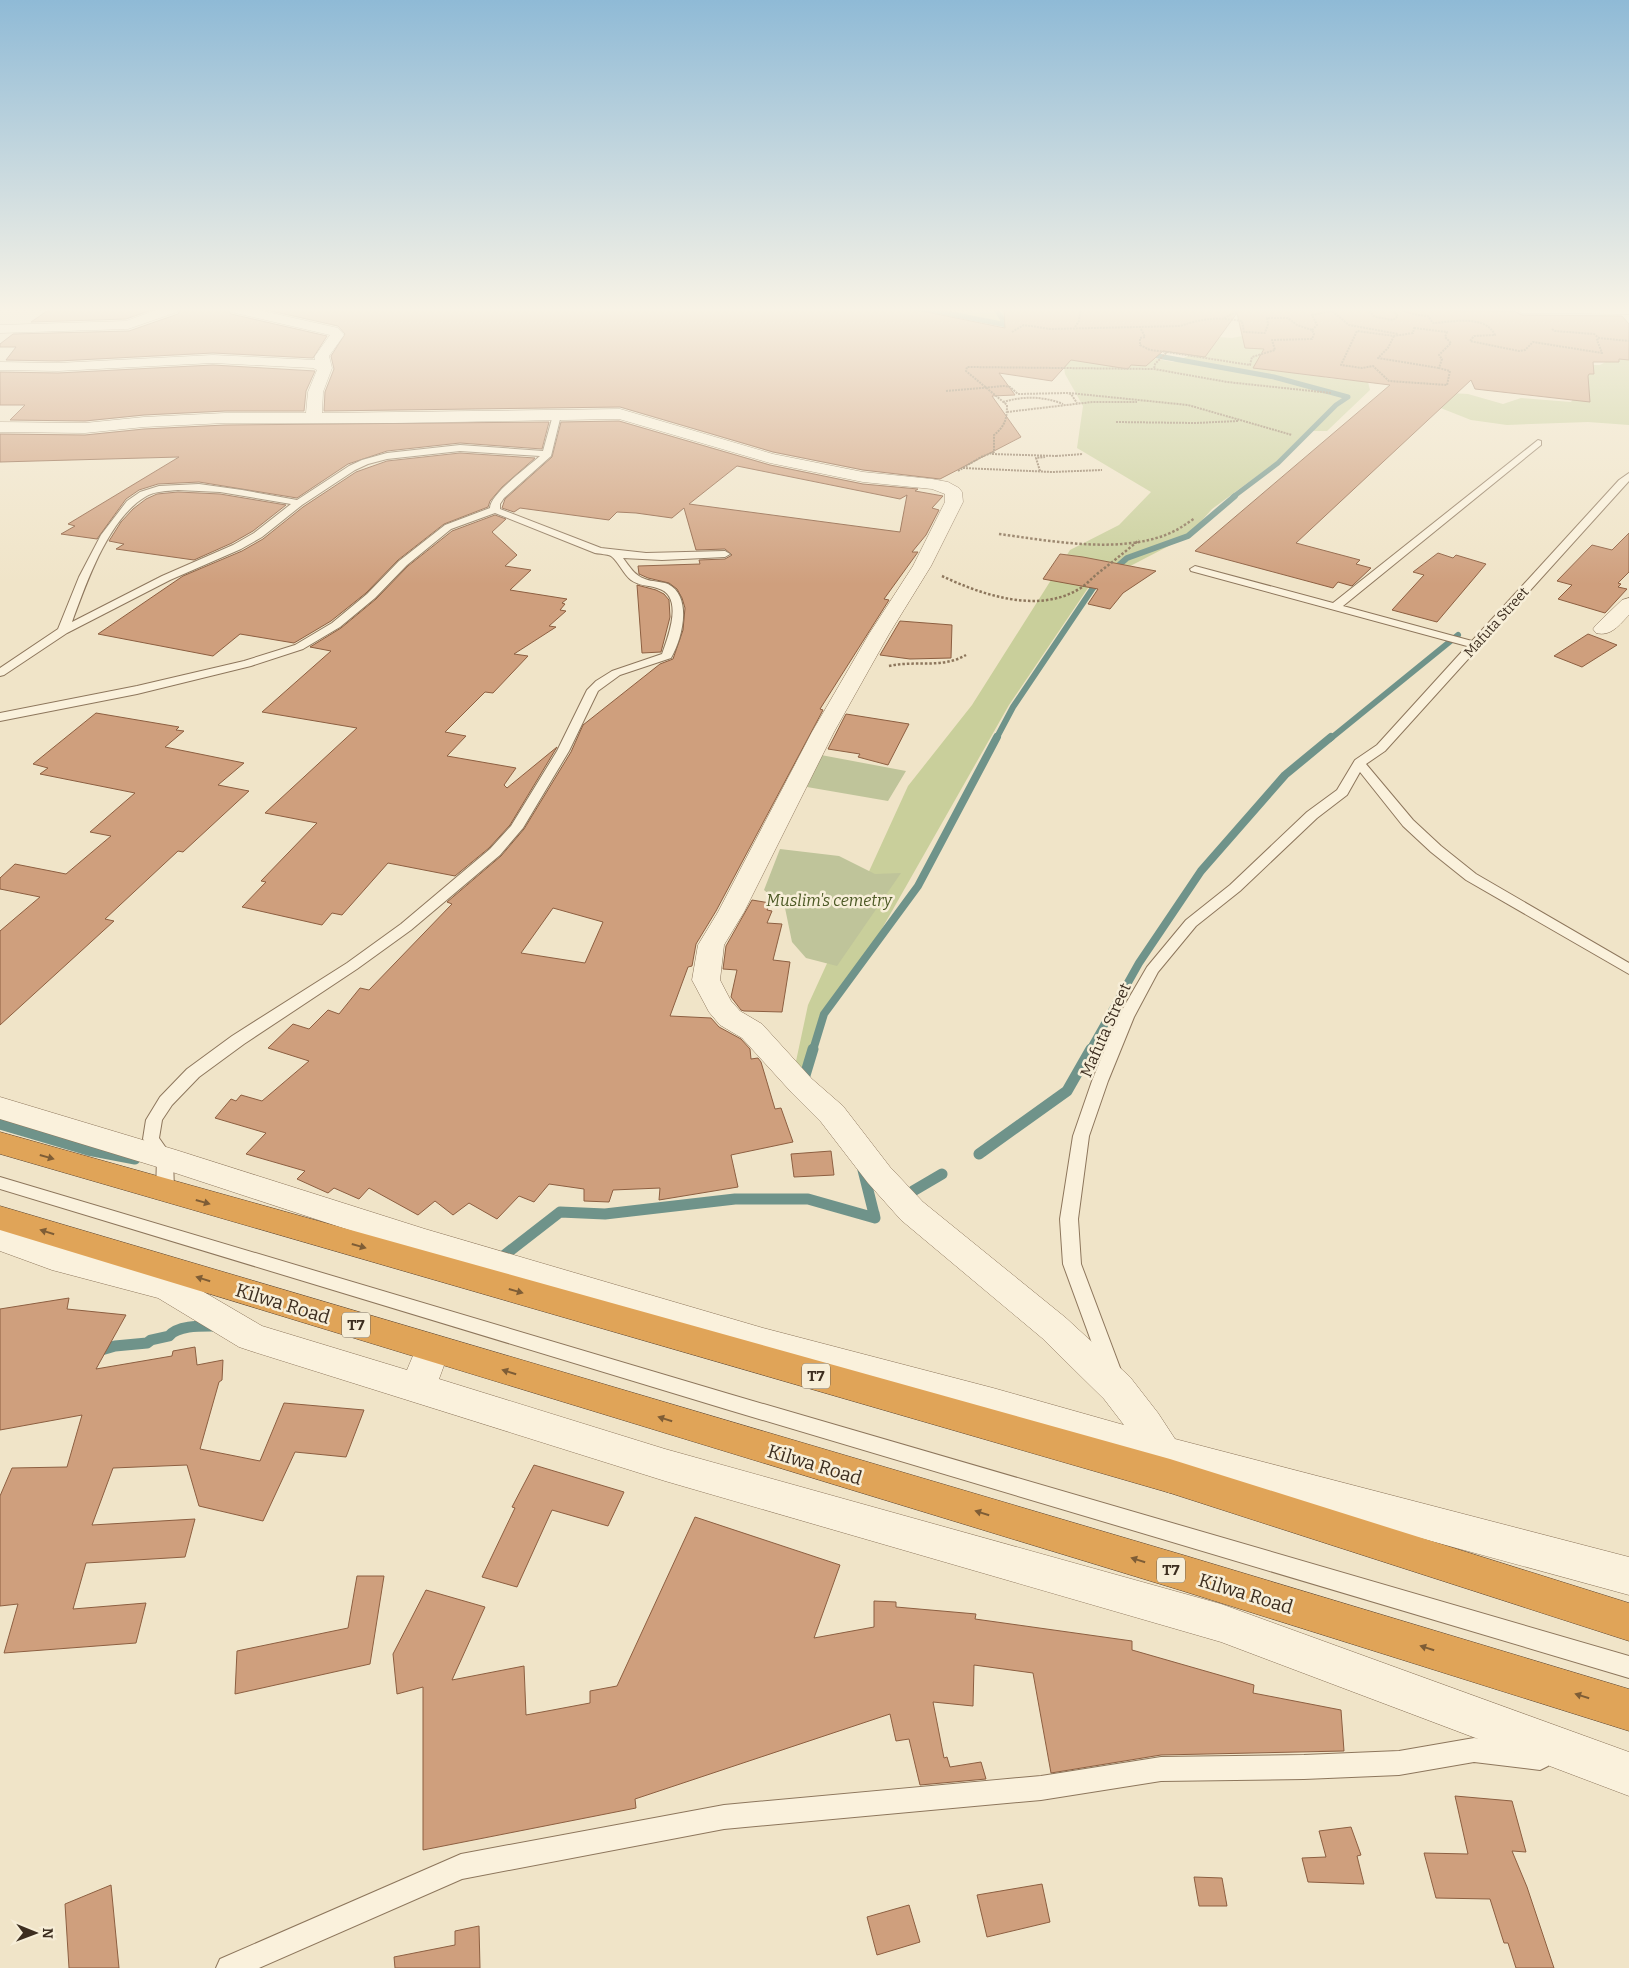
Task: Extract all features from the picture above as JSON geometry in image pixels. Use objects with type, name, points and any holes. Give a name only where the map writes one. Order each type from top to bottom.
[{"type":"highway","name":"T7","points":[[0,1143],[165,1175],[1167,1464],[1629,1622]]},
{"type":"highway","name":"Kilwa Road","points":[[0,1218],[1183,1573],[1629,1710]]},
{"type":"street","points":[[314,401],[312,408],[314,418]]},
{"type":"street","points":[[0,427],[85,428],[182,419],[433,418],[620,414],[770,458],[862,477],[942,486],[953,492],[954,502],[922,566],[823,732],[731,912],[711,945],[706,980],[719,1006],[730,1018],[752,1031],[802,1086],[832,1114],[879,1175],[912,1211],[958,1252],[1054,1328],[1118,1389],[1145,1424],[1167,1464],[1481,1538],[1629,1576]]},
{"type":"street","points":[[1603,629],[1629,604]]},
{"type":"street","points":[[0,1108],[165,1175]]},
{"type":"street","points":[[0,1238],[52,1257],[168,1287],[252,1337],[665,1465],[1221,1623],[1629,1774]]},
{"type":"street","points":[[418,1388],[432,1349]]},
{"type":"lane","points":[[496,510],[496,504],[501,496],[537,466],[547,454],[557,415]]},
{"type":"lane","points":[[1335,607],[1538,443]]},
{"type":"lane","points":[[0,673],[64,631],[166,578],[237,547],[258,535],[298,503],[352,468],[387,456],[460,448],[547,454]]},
{"type":"lane","name":"Mafuta Street","points":[[1118,1389],[1072,1264],[1069,1219],[1081,1136],[1100,1081],[1126,1017],[1152,970],[1191,923],[1241,882],[1312,815],[1342,792],[1359,763],[1382,748],[1629,476]]},
{"type":"lane","points":[[64,631],[75,598],[112,525],[126,508],[144,494],[176,487],[196,488],[234,492],[298,503]]},
{"type":"lane","points":[[0,717],[137,690],[247,664],[299,647],[336,625],[371,596],[403,563],[448,528],[464,520],[496,510],[598,551],[614,554],[664,557],[725,554]]},
{"type":"lane","points":[[165,1175],[150,1139],[154,1120],[166,1101],[193,1073],[238,1040],[352,966],[406,927],[495,852],[516,828],[563,751],[594,690],[616,673],[667,656],[677,626],[675,598],[672,592],[664,586],[634,578],[614,554]]},
{"type":"lane","points":[[1195,569],[1474,645]]},
{"type":"lane","points":[[1359,763],[1408,823],[1436,849],[1471,877],[1629,969]]},
{"type":"lane","points":[[0,1183],[729,1402],[1629,1667]]},
{"type":"lane","points":[[229,1968],[462,1867],[724,1818],[1041,1788],[1161,1770],[1399,1763],[1474,1750],[1536,1757],[1598,1770],[1629,1783]]},
{"type":"path","points":[[942,486],[962,468],[994,452],[994,435],[1003,428],[1007,417],[1007,405],[1003,402],[1007,401]]},
{"type":"path","points":[[1057,401],[1063,404]]},
{"type":"path","points":[[1139,401],[1188,405],[1292,435]]},
{"type":"path","points":[[1006,412],[1077,403],[1146,402]]},
{"type":"path","points":[[1116,422],[1195,423],[1242,421]]},
{"type":"path","points":[[989,454],[1056,456]]},
{"type":"path","points":[[1040,471],[1036,458],[1083,454]]},
{"type":"path","points":[[962,468],[1040,471],[1102,470]]},
{"type":"path","points":[[999,534],[1076,543],[1139,540],[1164,536],[1196,518]]},
{"type":"path","points":[[922,566],[967,589],[985,594],[1015,599],[1057,598],[1080,589],[1139,540]]},
{"type":"path","points":[[855,676],[896,664],[952,662],[966,655]]},
{"type":"green space","points":[[1080,401],[1359,401],[1327,431],[1307,431],[1276,462],[1212,509],[1188,536],[1088,588],[1009,705],[871,948],[821,1012],[799,1086],[792,1080],[808,1005],[908,786],[972,705],[1070,550],[1119,525],[1151,492],[1077,448],[1083,406]]},
{"type":"green space","points":[[1436,401],[1492,401],[1503,404],[1512,401],[1629,401],[1629,425],[1588,422],[1507,425],[1471,420],[1438,407]]},
{"type":"green space","points":[[821,755],[906,771],[888,801],[807,787]]},
{"type":"green space","name":"Muslim's cemetry","points":[[780,849],[839,856],[875,874],[901,873],[837,966],[806,958],[792,942],[785,908],[764,890]]},
{"type":"building","points":[[0,401],[305,401],[304,411],[225,411],[144,415],[85,421],[10,420],[25,405],[0,405]]},
{"type":"building","points":[[325,401],[995,401],[1021,437],[940,479],[863,470],[773,452],[620,407],[324,411]]},
{"type":"building","points":[[1371,401],[1449,401],[1296,543],[1360,560],[1356,564],[1371,568],[1352,586],[1338,582],[1333,588],[1195,551]]},
{"type":"building","points":[[619,421],[770,465],[863,484],[918,489],[915,491],[943,496],[932,508],[939,510],[926,535],[912,552],[918,552],[884,599],[889,600],[820,709],[823,710],[716,911],[696,944],[692,966],[688,967],[670,1016],[711,1018],[719,1027],[741,1039],[750,1049],[751,1059],[758,1058],[761,1062],[775,1109],[781,1108],[793,1142],[731,1155],[738,1187],[659,1200],[660,1188],[613,1190],[609,1202],[584,1201],[584,1189],[549,1184],[534,1202],[519,1196],[497,1219],[469,1203],[453,1215],[435,1201],[418,1215],[369,1188],[359,1199],[334,1188],[328,1193],[297,1179],[305,1171],[246,1154],[266,1133],[215,1118],[231,1099],[236,1101],[241,1095],[262,1101],[309,1061],[268,1048],[293,1024],[309,1029],[328,1010],[339,1014],[360,988],[369,990],[452,904],[447,902],[501,856],[524,829],[571,752],[583,725],[660,664],[673,659],[683,630],[685,608],[682,598],[677,589],[669,583],[639,574],[638,566],[700,564],[699,560],[725,559],[732,555],[725,549],[696,550],[684,508],[672,518],[617,512],[609,520],[520,508],[514,512],[502,508],[505,499],[552,457],[561,422]],"holes":[[[737,466],[900,499],[907,495],[900,532],[689,504]],[[553,908],[603,922],[585,963],[521,953]]]},
{"type":"building","points":[[549,422],[542,449],[460,443],[387,451],[348,464],[297,498],[199,482],[158,484],[139,490],[126,499],[97,539],[61,534],[75,526],[68,524],[179,457],[0,462],[0,434],[85,435],[144,429],[225,425]]},
{"type":"building","points":[[460,453],[535,458],[502,487],[490,501],[488,507],[444,524],[398,560],[366,593],[331,621],[294,643],[240,634],[213,656],[98,634],[183,576],[242,551],[263,539],[303,507],[356,472],[387,461]]},
{"type":"building","points":[[178,492],[220,494],[286,505],[253,531],[232,543],[194,560],[116,549],[124,544],[109,541],[121,522],[146,499],[157,494]]},
{"type":"building","points":[[495,515],[506,519],[492,532],[517,555],[505,566],[531,570],[510,590],[567,599],[562,603],[565,604],[560,610],[566,611],[549,626],[556,627],[514,654],[528,656],[493,693],[485,692],[445,732],[466,736],[447,756],[516,768],[504,785],[507,788],[557,747],[510,825],[489,848],[455,876],[388,863],[342,915],[332,913],[322,925],[242,907],[266,882],[261,881],[317,823],[265,813],[357,728],[262,712],[331,651],[310,647],[341,628],[376,599],[408,566],[452,531]]},
{"type":"building","points":[[1629,533],[1629,572],[1618,583],[1621,584],[1618,587],[1627,589],[1605,613],[1558,599],[1572,585],[1557,581],[1592,545],[1612,550]]},
{"type":"building","points":[[1438,553],[1453,558],[1456,555],[1486,564],[1437,622],[1392,610],[1424,575],[1413,572]]},
{"type":"building","points":[[1060,554],[1156,571],[1123,593],[1110,609],[1088,604],[1098,589],[1043,579]]},
{"type":"building","points":[[637,585],[656,590],[664,594],[669,600],[670,617],[661,652],[642,653]]},
{"type":"building","points":[[900,621],[952,625],[951,658],[910,659],[880,655]]},
{"type":"building","points":[[1588,634],[1617,645],[1582,667],[1554,656]]},
{"type":"building","points":[[96,713],[179,727],[176,730],[184,731],[165,747],[244,763],[218,785],[249,791],[183,852],[178,851],[105,919],[114,921],[0,1025],[0,931],[40,897],[0,889],[0,878],[15,864],[66,874],[111,836],[90,832],[135,793],[40,774],[48,768],[33,764]]},
{"type":"building","points":[[846,714],[909,724],[888,765],[858,757],[860,754],[828,749]]},
{"type":"building","points":[[752,900],[770,903],[767,910],[772,911],[767,923],[782,924],[773,960],[790,962],[782,1012],[741,1010],[731,997],[737,970],[723,969],[726,946]]},
{"type":"building","points":[[831,1151],[834,1175],[794,1177],[791,1154]]},
{"type":"building","points":[[69,1298],[67,1309],[126,1315],[96,1369],[172,1356],[173,1351],[195,1347],[197,1365],[223,1360],[222,1380],[219,1382],[200,1449],[260,1461],[284,1403],[364,1410],[346,1457],[295,1452],[263,1521],[199,1506],[187,1465],[113,1468],[92,1525],[195,1519],[185,1557],[86,1563],[73,1609],[146,1603],[136,1643],[4,1653],[18,1604],[0,1606],[0,1496],[12,1468],[67,1467],[82,1415],[0,1430],[0,1309]]},
{"type":"building","points":[[534,1465],[624,1492],[608,1526],[552,1510],[517,1587],[482,1577],[515,1508],[512,1507]]},
{"type":"building","points":[[695,1517],[840,1565],[814,1638],[874,1627],[874,1601],[896,1602],[896,1607],[976,1614],[975,1619],[1132,1641],[1132,1650],[1254,1685],[1253,1693],[1341,1710],[1344,1751],[1161,1755],[1051,1773],[1033,1673],[974,1665],[973,1706],[933,1702],[944,1758],[947,1757],[950,1767],[981,1762],[986,1779],[920,1785],[909,1739],[896,1741],[890,1714],[635,1799],[636,1808],[423,1850],[423,1687],[397,1694],[393,1654],[426,1590],[485,1607],[452,1680],[524,1666],[526,1715],[590,1703],[590,1691],[617,1686]]},
{"type":"building","points":[[357,1576],[384,1576],[370,1664],[235,1694],[237,1651],[348,1628]]},
{"type":"building","points":[[1455,1796],[1512,1801],[1526,1852],[1512,1851],[1527,1887],[1554,1968],[1516,1968],[1508,1943],[1504,1943],[1490,1899],[1436,1898],[1424,1853],[1468,1854]]},
{"type":"building","points":[[1351,1827],[1361,1855],[1357,1856],[1364,1884],[1308,1882],[1302,1858],[1326,1857],[1319,1831]]},
{"type":"building","points":[[1194,1877],[1222,1878],[1227,1906],[1199,1906]]},
{"type":"building","points":[[1042,1884],[1050,1922],[987,1937],[977,1895]]},
{"type":"building","points":[[111,1885],[119,1968],[69,1968],[65,1904]]},
{"type":"building","points":[[909,1905],[920,1942],[877,1955],[867,1917]]},
{"type":"building","points":[[479,1926],[480,1968],[395,1968],[394,1957],[455,1945],[455,1931]]},
{"type":"waterway","points":[[1233,497],[1278,463],[1342,401]]},
{"type":"waterway","points":[[1111,572],[1127,558],[1188,536],[1235,496]]},
{"type":"waterway","points":[[996,739],[1013,707],[1093,588],[1101,581]]},
{"type":"waterway","points":[[1330,739],[1458,635]]},
{"type":"waterway","points":[[813,1050],[824,1014],[918,886],[997,737]]},
{"type":"waterway","points":[[1090,1050],[1139,963],[1201,871],[1285,775],[1331,737]]},
{"type":"waterway","points":[[803,1082],[813,1049]]},
{"type":"waterway","points":[[979,1154],[1067,1091],[1091,1049]]},
{"type":"waterway","points":[[0,1124],[88,1150],[135,1159]]},
{"type":"waterway","points":[[863,1170],[875,1218]]},
{"type":"waterway","points":[[913,1191],[942,1174]]},
{"type":"waterway","points":[[502,1257],[560,1212],[605,1214],[735,1199],[808,1199],[875,1218]]},
{"type":"waterway","points":[[874,1213],[875,1218]]},
{"type":"waterway","points":[[98,1351],[115,1346],[147,1343],[151,1340],[169,1336],[173,1332],[184,1328],[215,1326]]}]
